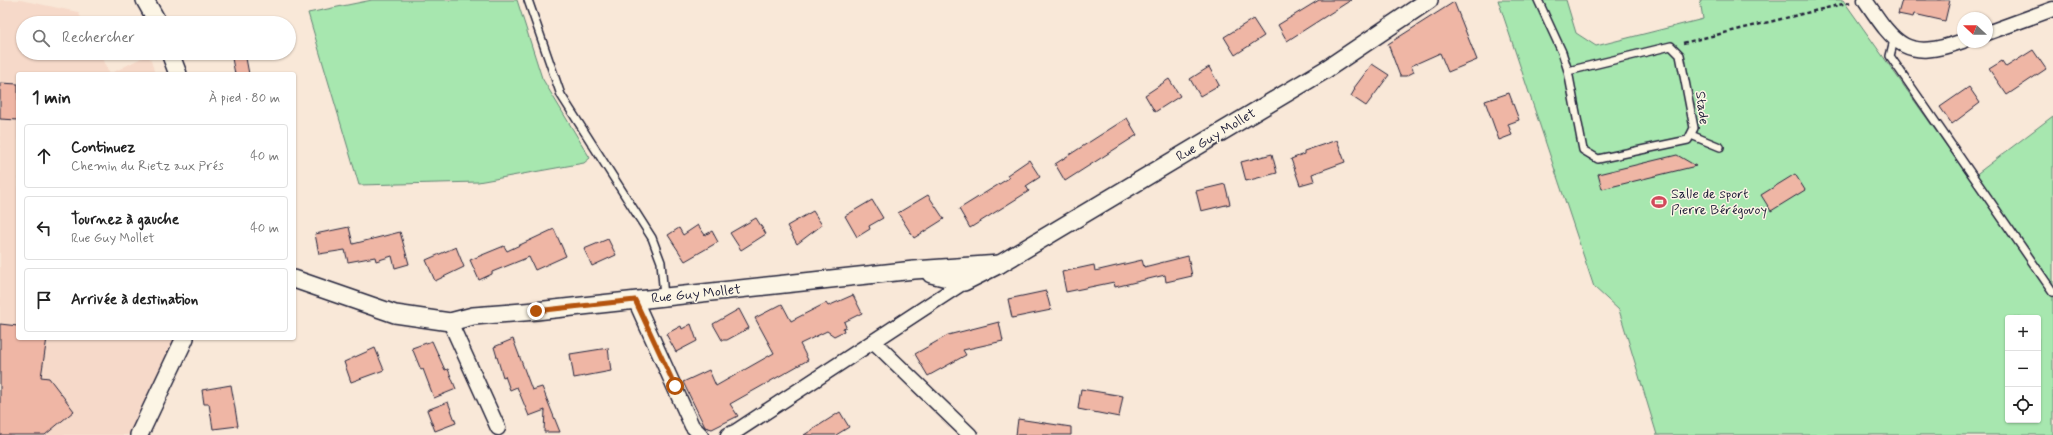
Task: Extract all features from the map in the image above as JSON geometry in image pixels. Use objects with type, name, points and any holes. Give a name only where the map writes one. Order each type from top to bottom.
[{"type":"street","points":[[145,0],[154,16]]},
{"type":"street","name":"Rue Guy Mollet","points":[[296,280],[395,314],[450,322],[473,316],[914,270],[965,274],[1000,264],[1325,70],[1429,0]]},
{"type":"street","points":[[1865,0],[1894,40],[1909,49],[1931,50],[1957,43]]},
{"type":"street","points":[[1993,30],[2053,9]]},
{"type":"street","points":[[173,60],[177,72]]},
{"type":"street","points":[[728,435],[735,432],[874,342],[965,274]]},
{"type":"street","points":[[635,300],[692,426],[701,435]]},
{"type":"street","points":[[450,322],[498,428]]},
{"type":"street","points":[[139,435],[184,340]]},
{"type":"street","points":[[874,342],[970,435]]},
{"type":"lane","points":[[528,0],[561,95],[652,238],[661,262],[664,297]]},
{"type":"lane","name":"Stade","points":[[1538,0],[1562,52],[1568,71],[1583,150],[1598,159],[1688,140],[1694,128],[1680,55],[1671,46]]},
{"type":"lane","points":[[1894,40],[1890,56],[2053,292]]},
{"type":"lane","points":[[1568,71],[1671,46]]},
{"type":"lane","points":[[1691,135],[1720,147]]},
{"type":"path","points":[[1671,46],[1848,3],[1853,0]]},
{"type":"shaded area","points":[[0,0],[20,0],[78,12],[80,16],[16,16],[16,60],[103,60],[109,72],[16,72],[16,340],[184,340],[139,435],[0,435]]},
{"type":"shaded area","points":[[137,60],[151,60],[154,72],[114,72]]},
{"type":"green space","points":[[372,0],[517,0],[542,78],[590,158],[584,163],[478,182],[359,185],[308,13]]},
{"type":"green space","points":[[1498,0],[1566,0],[1576,33],[1596,46],[1703,19],[1700,0],[1843,0],[1970,179],[2053,116],[2053,435],[1657,435],[1619,310],[1594,287]]},
{"type":"building","points":[[1319,0],[1351,0],[1287,41],[1278,25]]},
{"type":"building","points":[[1902,0],[1950,0],[1945,21],[1914,14],[1913,17],[1898,14]]},
{"type":"building","points":[[1454,2],[1477,60],[1448,72],[1440,53],[1411,66],[1414,72],[1406,76],[1400,76],[1388,44]]},
{"type":"building","points":[[1253,19],[1264,36],[1235,55],[1224,37]]},
{"type":"building","points":[[2033,50],[2046,69],[2007,95],[1989,69],[2002,61],[2006,67]]},
{"type":"building","points":[[232,60],[246,60],[249,72],[235,72]]},
{"type":"building","points":[[1372,64],[1389,75],[1366,106],[1351,96],[1355,89],[1354,88]]},
{"type":"building","points":[[1209,67],[1219,85],[1200,96],[1190,79]]},
{"type":"building","points":[[1169,79],[1180,96],[1155,112],[1145,95]]},
{"type":"building","points":[[0,83],[16,84],[16,120],[0,119]]},
{"type":"building","points":[[1969,87],[1980,103],[1952,124],[1940,107]]},
{"type":"building","points":[[1509,93],[1519,120],[1508,124],[1512,135],[1499,140],[1485,101]]},
{"type":"building","points":[[1127,118],[1137,135],[1065,181],[1055,164]]},
{"type":"building","points":[[1337,140],[1345,162],[1312,174],[1314,181],[1300,185],[1291,159],[1304,154],[1304,151]]},
{"type":"building","points":[[1272,154],[1277,173],[1246,181],[1241,162]]},
{"type":"building","points":[[1677,155],[1696,166],[1602,189],[1598,174]]},
{"type":"building","points":[[1029,160],[1040,177],[1026,186],[1029,191],[970,228],[959,209],[1009,178],[1007,175]]},
{"type":"building","points":[[1795,174],[1805,190],[1771,211],[1761,195]]},
{"type":"building","points":[[1225,184],[1230,204],[1201,211],[1196,191]]},
{"type":"building","points":[[928,195],[944,219],[914,238],[898,213]]},
{"type":"building","points":[[872,200],[883,218],[869,226],[870,229],[857,237],[845,216]]},
{"type":"building","points":[[813,211],[822,225],[797,244],[787,226]]},
{"type":"building","points":[[756,218],[766,234],[741,250],[730,233]]},
{"type":"building","points":[[698,225],[705,235],[712,231],[718,242],[685,261],[668,235],[679,228],[683,235]]},
{"type":"building","points":[[349,227],[353,244],[400,232],[409,264],[395,268],[392,256],[376,261],[375,257],[348,262],[345,250],[319,254],[315,234]]},
{"type":"building","points":[[554,229],[566,256],[535,270],[529,257],[492,272],[492,274],[479,280],[470,260],[504,246],[507,251]]},
{"type":"building","points":[[608,239],[616,255],[592,266],[584,249]]},
{"type":"building","points":[[456,247],[464,267],[435,281],[426,260]]},
{"type":"building","points":[[1188,256],[1192,276],[1166,282],[1165,275],[1115,287],[1114,282],[1066,292],[1062,272],[1094,265],[1095,271],[1142,260],[1144,267]]},
{"type":"building","points":[[1046,291],[1051,310],[1012,318],[1008,299]]},
{"type":"building","points":[[853,295],[862,313],[844,322],[846,327],[843,328],[844,331],[834,336],[827,331],[800,344],[808,360],[730,404],[738,416],[712,429],[705,427],[683,382],[709,370],[716,386],[774,353],[755,318],[782,304],[791,321],[826,303],[828,306]]},
{"type":"building","points":[[739,309],[749,328],[727,340],[722,340],[713,324]]},
{"type":"building","points":[[999,322],[1003,341],[963,350],[966,355],[928,376],[915,354],[948,335]]},
{"type":"building","points":[[0,324],[16,326],[16,340],[47,340],[41,377],[49,378],[74,411],[45,435],[0,435]]},
{"type":"building","points":[[691,324],[697,341],[676,352],[666,334],[681,326],[682,329]]},
{"type":"building","points":[[513,339],[532,390],[542,387],[560,432],[544,432],[545,410],[529,416],[517,387],[510,390],[505,376],[503,377],[494,347]]},
{"type":"building","points":[[432,341],[445,370],[448,369],[456,389],[434,398],[423,369],[421,370],[412,348]]},
{"type":"building","points":[[375,348],[384,370],[351,382],[344,362]]},
{"type":"building","points":[[608,348],[611,371],[574,378],[570,354]]},
{"type":"building","points":[[231,385],[238,426],[213,429],[209,404],[204,404],[202,390]]},
{"type":"building","points":[[1081,389],[1123,396],[1119,417],[1078,409]]},
{"type":"building","points":[[448,402],[456,423],[435,431],[427,410]]},
{"type":"building","points":[[840,412],[849,427],[836,435],[804,435]]},
{"type":"building","points":[[1018,419],[1071,427],[1071,435],[1016,435]]},
{"type":"place","name":"Salle de sport Pierre Bérégovoy","points":[[1659,202]]},
{"type":"route","points":[[536,311],[635,300],[675,386]]}]
